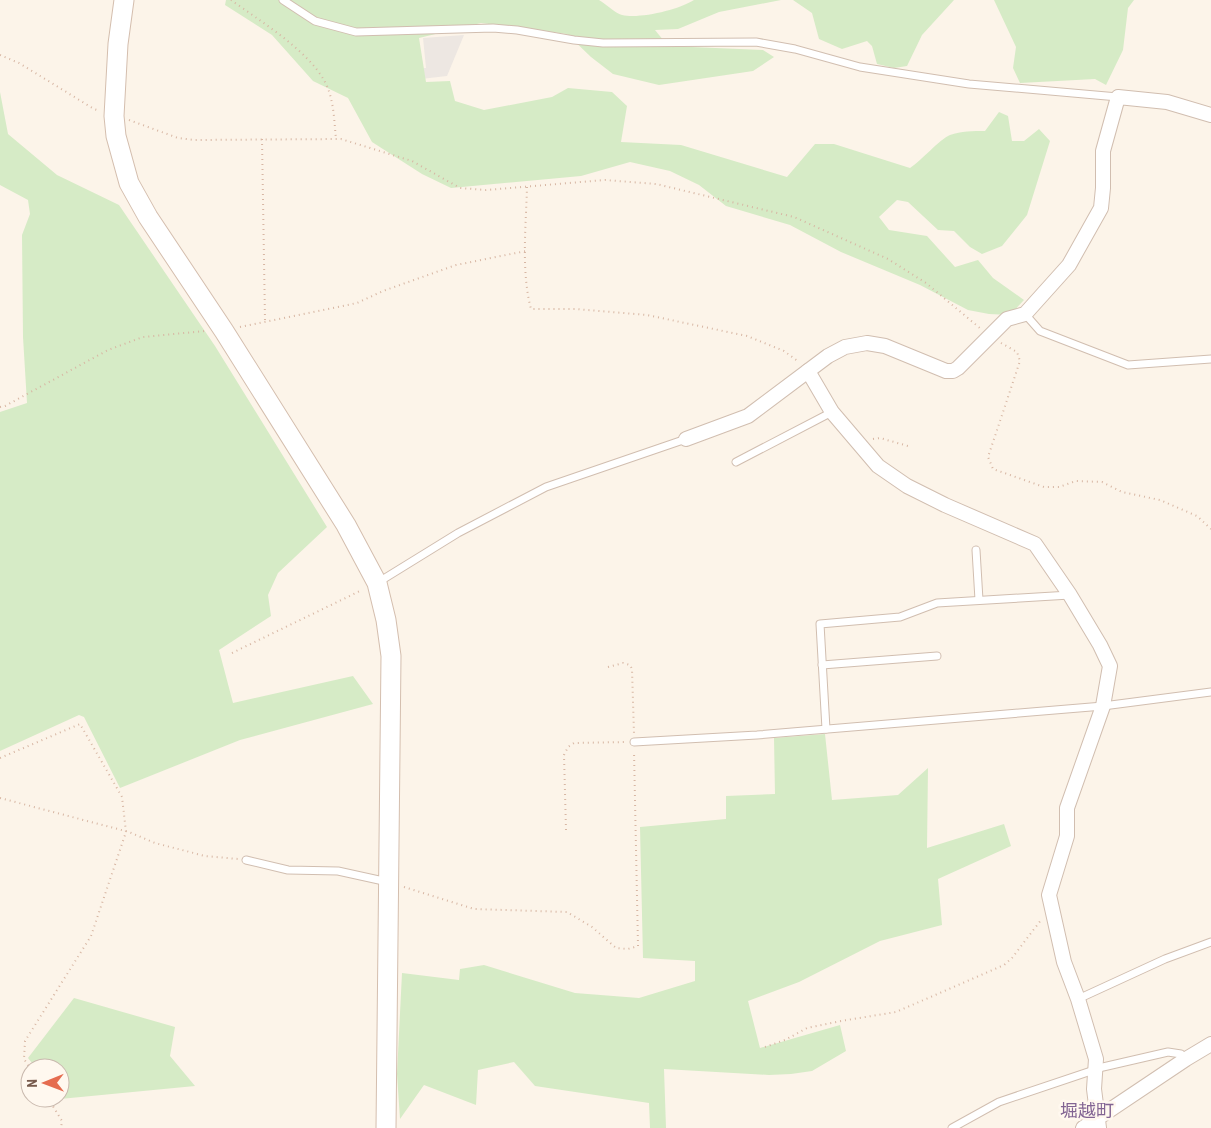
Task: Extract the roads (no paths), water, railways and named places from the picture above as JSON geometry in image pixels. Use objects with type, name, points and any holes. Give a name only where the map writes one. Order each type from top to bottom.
[{"type":"street","points":[[124,0],[118,44],[114,116],[116,136],[129,184],[148,217],[224,331],[346,525],[377,583],[386,620],[391,656],[386,1128]]},
{"type":"street","points":[[686,439],[748,416],[828,356],[846,347],[867,343],[885,346],[934,367],[953,371],[968,359],[1007,319],[1025,314],[1069,265],[1101,208],[1103,152],[1118,97],[1167,102],[1211,115]]},
{"type":"street","points":[[808,371],[832,412],[878,466],[907,486],[945,505],[1035,544],[1070,595],[1100,645],[1110,666],[1103,706],[1067,808],[1067,836],[1049,895],[1064,962],[1078,999],[1096,1059],[1094,1089],[1098,1123]]},
{"type":"street","points":[[1083,1128],[1098,1123],[1186,1059],[1211,1044]]},
{"type":"lane","points":[[283,0],[315,21],[356,32],[493,28],[604,43],[756,42],[796,49],[860,67],[942,80],[1118,97]]},
{"type":"lane","points":[[1025,314],[1040,331],[1128,365],[1211,359]]},
{"type":"lane","points":[[736,462],[832,412]]},
{"type":"lane","points":[[377,583],[458,533],[546,486],[686,439]]},
{"type":"lane","points":[[976,550],[979,600]]},
{"type":"lane","points":[[826,729],[820,624],[900,617],[937,603],[1070,595]]},
{"type":"lane","points":[[822,665],[937,656]]},
{"type":"lane","points":[[634,742],[757,735],[1103,706],[1211,692]]},
{"type":"lane","points":[[246,860],[288,870],[338,871],[388,882]]},
{"type":"lane","points":[[1078,999],[1165,959],[1211,942]]},
{"type":"lane","points":[[952,1128],[999,1102],[1096,1070],[1168,1052],[1181,1054],[1186,1059]]},
{"type":"district","name":"堀越町","points":[[1087,1111]]}]
